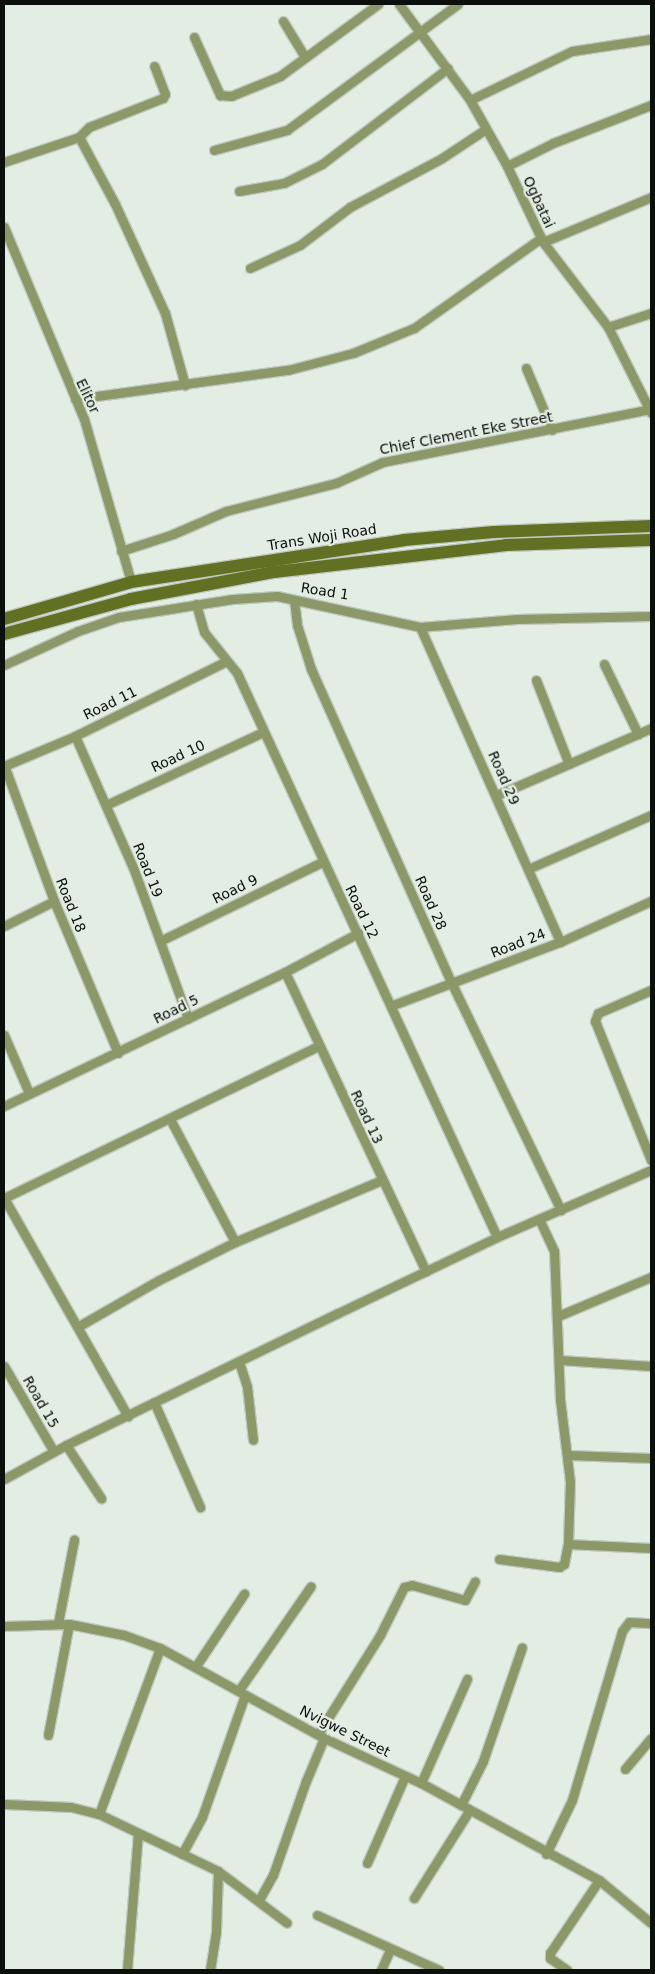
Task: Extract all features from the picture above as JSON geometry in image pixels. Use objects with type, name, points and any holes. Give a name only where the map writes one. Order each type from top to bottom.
[{"type":"main road","name":"Trans Woji Road","points":[[4,619],[131,582],[404,540],[494,532],[651,526]]},
{"type":"main road","name":"Trans Woji Road","points":[[4,634],[131,600],[274,572],[506,545],[651,540]]},
{"type":"street","points":[[194,36],[224,97],[280,76],[378,4]]},
{"type":"street","name":"Ogbatai","points":[[399,4],[470,100],[507,166],[542,240],[608,327],[651,411]]},
{"type":"street","points":[[214,150],[287,130],[458,4]]},
{"type":"street","points":[[283,21],[305,57]]},
{"type":"street","points":[[470,100],[572,51],[651,39]]},
{"type":"street","points":[[4,162],[79,137],[89,126],[163,98],[165,94],[154,66]]},
{"type":"street","points":[[239,191],[284,183],[322,164],[448,68]]},
{"type":"street","points":[[507,166],[553,143],[651,105]]},
{"type":"street","points":[[250,268],[300,246],[350,207],[442,158],[486,129]]},
{"type":"street","points":[[79,137],[115,204],[165,314],[185,385]]},
{"type":"street","points":[[75,399],[288,370],[390,340],[414,328],[542,240],[651,197]]},
{"type":"street","name":"Elitor","points":[[4,227],[91,438],[131,582]]},
{"type":"street","points":[[608,327],[651,313]]},
{"type":"street","points":[[526,368],[552,430]]},
{"type":"street","name":"Chief Clement Eke Street","points":[[121,551],[173,534],[226,511],[336,483],[382,462],[651,411]]},
{"type":"street","name":"Road 1","points":[[4,665],[78,631],[119,617],[196,604],[277,596],[348,608],[420,627],[517,620],[651,616]]},
{"type":"street","name":"Road 28","points":[[294,600],[297,625],[311,669],[452,984],[560,1210]]},
{"type":"street","name":"Road 12","points":[[196,604],[204,632],[237,673],[322,862],[393,1005],[497,1237]]},
{"type":"street","name":"Road 29","points":[[420,627],[497,794],[560,942]]},
{"type":"street","name":"Road 11","points":[[4,765],[75,736],[227,661]]},
{"type":"street","points":[[604,664],[638,734]]},
{"type":"street","points":[[536,680],[569,764]]},
{"type":"street","points":[[497,794],[651,728]]},
{"type":"street","name":"Road 10","points":[[106,805],[262,732]]},
{"type":"street","name":"Road 19","points":[[75,736],[106,805],[188,1018]]},
{"type":"street","name":"Road 18","points":[[4,765],[54,901],[118,1053]]},
{"type":"street","points":[[528,869],[651,815]]},
{"type":"street","name":"Road 9","points":[[160,942],[322,862]]},
{"type":"street","points":[[4,926],[54,901]]},
{"type":"street","name":"Road 24","points":[[393,1005],[560,942],[651,901]]},
{"type":"street","name":"Road 5","points":[[4,1106],[285,972],[358,934]]},
{"type":"street","name":"Road 13","points":[[285,972],[426,1272]]},
{"type":"street","points":[[651,990],[598,1013],[595,1021],[651,1160]]},
{"type":"street","points":[[4,1035],[29,1093]]},
{"type":"street","points":[[128,1416],[80,1326],[4,1198],[319,1046]]},
{"type":"street","points":[[170,1119],[235,1242]]},
{"type":"street","points":[[4,1479],[66,1445],[497,1237],[540,1221],[560,1210],[651,1170]]},
{"type":"street","points":[[80,1326],[159,1280],[235,1242],[382,1180]]},
{"type":"street","points":[[499,1559],[559,1567],[564,1564],[568,1544],[568,1455],[560,1399],[560,1360],[554,1251],[540,1221]]},
{"type":"street","points":[[558,1316],[651,1277]]},
{"type":"street","points":[[560,1360],[651,1366]]},
{"type":"street","points":[[239,1362],[247,1387],[253,1440]]},
{"type":"street","name":"Road 15","points":[[4,1366],[54,1452]]},
{"type":"street","points":[[154,1402],[200,1507]]},
{"type":"street","points":[[66,1445],[101,1498]]},
{"type":"street","points":[[568,1455],[651,1458]]},
{"type":"street","points":[[58,1623],[74,1540]]},
{"type":"street","points":[[568,1544],[651,1548]]},
{"type":"street","points":[[259,1900],[274,1876],[321,1736],[380,1635],[404,1587],[412,1586],[465,1600],[475,1581]]},
{"type":"street","points":[[182,1854],[202,1817],[242,1693],[311,1586]]},
{"type":"street","points":[[196,1666],[244,1594]]},
{"type":"street","points":[[546,1854],[572,1800],[622,1631],[629,1622],[651,1623]]},
{"type":"street","points":[[48,1735],[69,1624]]},
{"type":"street","name":"Nvigwe Street","points":[[4,1626],[69,1624],[124,1635],[160,1648],[321,1736],[421,1783],[546,1854],[599,1880],[651,1923]]},
{"type":"street","points":[[461,1805],[483,1761],[522,1647]]},
{"type":"street","points":[[99,1814],[160,1648]]},
{"type":"street","points":[[421,1783],[467,1679]]},
{"type":"street","points":[[625,1770],[651,1738]]},
{"type":"street","points":[[367,1864],[405,1776]]},
{"type":"street","points":[[4,1804],[71,1807],[99,1814],[218,1871],[259,1900],[287,1923]]},
{"type":"street","points":[[414,1898],[470,1811]]},
{"type":"street","points":[[127,1970],[138,1834]]},
{"type":"street","points":[[210,1970],[216,1931],[218,1871]]},
{"type":"street","points":[[567,1970],[550,1958],[550,1953],[599,1880]]},
{"type":"street","points":[[317,1915],[390,1950],[438,1970]]},
{"type":"street","points":[[380,1970],[390,1950]]}]
